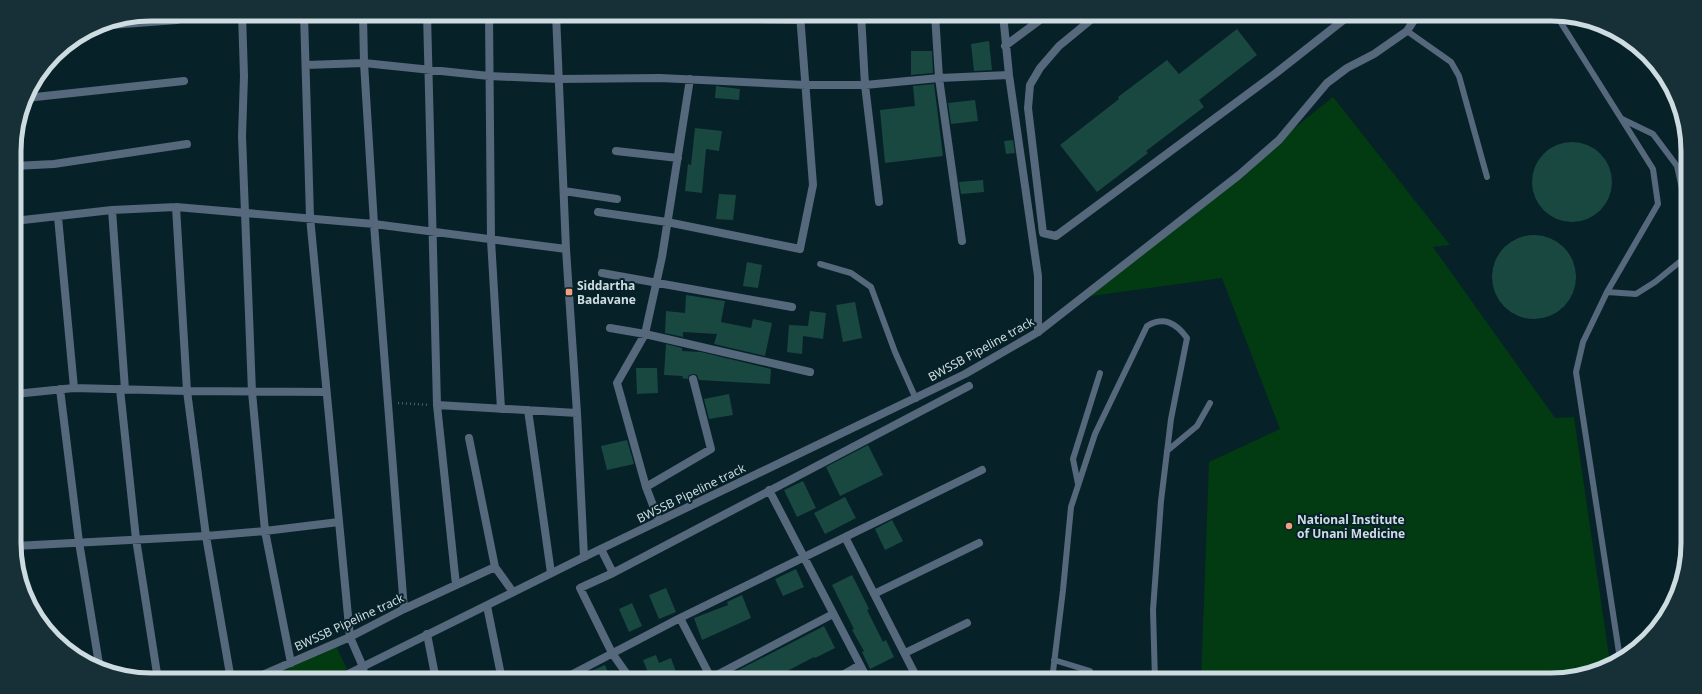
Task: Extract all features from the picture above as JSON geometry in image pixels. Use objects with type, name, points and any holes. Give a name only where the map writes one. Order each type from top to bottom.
[{"type":"street","points":[[129,23],[162,21]]},
{"type":"street","points":[[242,21],[244,76],[242,136],[252,392],[266,531],[291,663]]},
{"type":"street","points":[[304,21],[310,217],[350,637],[364,673]]},
{"type":"street","points":[[363,21],[364,63],[374,224],[404,609]]},
{"type":"street","points":[[427,21],[431,232],[437,405],[456,585]]},
{"type":"street","points":[[489,21],[491,240],[501,409]]},
{"type":"street","points":[[556,21],[566,249],[577,412],[584,557]]},
{"type":"street","points":[[598,212],[667,222],[800,249],[813,185],[800,21]]},
{"type":"street","points":[[861,21],[865,85],[879,202]]},
{"type":"street","points":[[935,21],[939,78],[962,241]]},
{"type":"street","points":[[1003,21],[1038,276],[1038,332]]},
{"type":"street","points":[[1005,46],[1039,21]]},
{"type":"street","points":[[1089,21],[1059,46],[1040,68],[1030,84],[1028,108],[1043,233],[1056,236],[1276,73],[1343,21]]},
{"type":"street","name":"BWSSB Pipeline track","points":[[352,673],[551,573],[916,399],[985,364],[1038,332],[1239,175],[1278,140],[1319,90],[1337,75],[1374,54],[1407,31],[1413,21]]},
{"type":"street","points":[[306,65],[364,63],[489,76],[559,80],[660,78],[865,85],[939,78],[1009,75]]},
{"type":"street","points":[[659,521],[646,486],[618,383],[645,334],[657,283],[690,79]]},
{"type":"street","points":[[33,97],[184,81]]},
{"type":"street","points":[[21,166],[54,164],[187,144]]},
{"type":"street","points":[[616,151],[678,158]]},
{"type":"street","points":[[564,191],[617,199]]},
{"type":"street","points":[[176,207],[187,391],[206,536],[229,673]]},
{"type":"street","points":[[21,220],[112,210],[176,207],[310,217],[566,249]]},
{"type":"street","points":[[112,210],[123,389],[136,539],[157,673]]},
{"type":"street","points":[[58,217],[74,388]]},
{"type":"street","points":[[602,273],[792,307]]},
{"type":"street","points":[[610,328],[645,334],[810,372]]},
{"type":"street","points":[[646,486],[711,449],[693,379]]},
{"type":"street","points":[[626,673],[612,653],[580,588],[613,573],[768,490],[969,386]]},
{"type":"street","points":[[21,393],[74,388],[187,391],[326,392]]},
{"type":"street","points":[[60,389],[79,542],[99,662]]},
{"type":"street","points":[[437,405],[577,412]]},
{"type":"street","points":[[528,410],[551,573]]},
{"type":"street","points":[[469,438],[495,567],[513,592]]},
{"type":"street","points":[[574,673],[680,618],[982,470]]},
{"type":"street","points":[[768,490],[864,673]]},
{"type":"street","points":[[21,547],[79,542],[206,536],[266,531],[338,522]]},
{"type":"street","points":[[845,537],[915,673]]},
{"type":"street","points":[[874,594],[979,543]]},
{"type":"street","points":[[601,549],[613,573]]},
{"type":"street","name":"BWSSB Pipeline track","points":[[267,673],[350,637],[404,609],[495,567]]},
{"type":"street","points":[[487,606],[501,673]]},
{"type":"street","points":[[722,673],[834,614]]},
{"type":"street","points":[[680,618],[708,673]]},
{"type":"street","points":[[905,653],[967,623]]},
{"type":"street","points":[[427,634],[435,673]]},
{"type":"street","points":[[846,673],[860,665]]},
{"type":"lane","points":[[1560,22],[1653,169],[1658,204],[1607,292],[1583,342],[1576,372],[1619,654]]},
{"type":"lane","points":[[1407,31],[1451,62],[1459,76],[1487,177]]},
{"type":"lane","points":[[1621,118],[1653,134],[1677,166],[1681,184]]},
{"type":"lane","points":[[1607,292],[1636,294],[1655,282],[1681,261]]},
{"type":"lane","points":[[820,264],[851,273],[871,287],[895,352],[916,399]]},
{"type":"lane","points":[[1053,673],[1063,590],[1070,507],[1095,434],[1147,326],[1161,320],[1174,324],[1187,338],[1171,419],[1160,501],[1153,610],[1155,673]]},
{"type":"lane","points":[[1078,485],[1073,459],[1100,373]]},
{"type":"lane","points":[[1167,451],[1197,426],[1210,403]]},
{"type":"lane","points":[[1054,660],[1090,671],[1090,673]]},
{"type":"path","points":[[387,403],[437,405]]},
{"type":"green space","points":[[1333,97],[1450,245],[1433,247],[1555,418],[1574,417],[1609,659],[1584,669],[1559,673],[1201,673],[1209,462],[1280,429],[1222,278],[1084,297]]},
{"type":"green space","points":[[336,646],[347,669],[339,673],[279,673]]},
{"type":"building","points":[[1237,29],[1257,55],[1199,100],[1204,107],[1146,151],[1148,153],[1097,192],[1060,145],[1119,99],[1118,97],[1167,60],[1179,74]]},
{"type":"building","points":[[989,41],[992,70],[974,71],[971,44]]},
{"type":"building","points":[[911,51],[932,51],[933,73],[911,75]]},
{"type":"building","points":[[934,84],[943,156],[885,163],[880,110],[915,106],[913,86]]},
{"type":"building","points":[[716,86],[740,89],[739,100],[715,98]]},
{"type":"building","points":[[975,100],[978,121],[951,124],[948,103]]},
{"type":"building","points":[[695,128],[722,131],[719,151],[706,149],[702,193],[685,191],[688,164],[691,165]]},
{"type":"building","points":[[1013,140],[1015,153],[1006,154],[1004,141]]},
{"type":"building","points":[[1572,142],[1587,145],[1600,154],[1609,167],[1612,182],[1609,197],[1600,210],[1587,219],[1572,222],[1557,219],[1544,210],[1535,197],[1532,182],[1535,167],[1544,154],[1557,145]]},
{"type":"building","points":[[983,180],[984,192],[961,194],[959,182]]},
{"type":"building","points":[[719,194],[736,195],[733,220],[716,219]]},
{"type":"building","points":[[1534,235],[1550,238],[1564,247],[1573,261],[1576,277],[1573,293],[1564,307],[1550,316],[1534,319],[1518,316],[1504,307],[1495,293],[1492,277],[1495,261],[1504,247],[1518,238]]},
{"type":"building","points":[[747,262],[762,265],[758,288],[743,286]]},
{"type":"building","points":[[686,295],[725,301],[721,322],[751,328],[753,319],[772,323],[765,356],[714,344],[717,334],[683,332],[683,337],[665,333],[666,311],[685,313]]},
{"type":"building","points":[[855,302],[862,338],[843,342],[836,305]]},
{"type":"building","points":[[810,311],[826,313],[823,339],[803,336],[802,354],[787,352],[789,325],[808,326]]},
{"type":"building","points":[[666,344],[682,348],[682,351],[701,352],[771,369],[770,384],[699,380],[697,375],[694,374],[689,375],[688,379],[682,378],[683,376],[664,375]]},
{"type":"building","points":[[636,368],[657,368],[658,393],[637,394]]},
{"type":"building","points":[[729,394],[733,415],[709,419],[704,399]]},
{"type":"building","points":[[627,440],[634,464],[607,470],[601,446]]},
{"type":"building","points":[[868,445],[883,475],[840,496],[826,467]]},
{"type":"building","points":[[803,481],[816,508],[797,517],[784,490]]},
{"type":"building","points":[[845,497],[856,518],[825,534],[814,513]]},
{"type":"building","points":[[892,520],[903,541],[885,550],[875,529]]},
{"type":"building","points":[[796,569],[804,587],[783,596],[775,579]]},
{"type":"building","points":[[852,575],[883,642],[886,640],[894,657],[870,669],[862,652],[864,651],[852,630],[854,629],[832,585]]},
{"type":"building","points":[[666,588],[676,612],[659,619],[649,595]]},
{"type":"building","points":[[742,595],[751,618],[702,640],[694,618],[728,605],[727,602]]},
{"type":"building","points":[[632,603],[642,626],[629,632],[619,609]]},
{"type":"building","points":[[824,626],[835,648],[783,673],[733,673]]},
{"type":"building","points":[[656,655],[659,663],[671,658],[676,673],[648,673],[643,660]]},
{"type":"building","points":[[605,665],[608,673],[587,673]]},
{"type":"place","name":"Siddartha Badavane","points":[[569,292]]},
{"type":"place","name":"National Institute of Unani Medicine","points":[[1289,526]]}]
